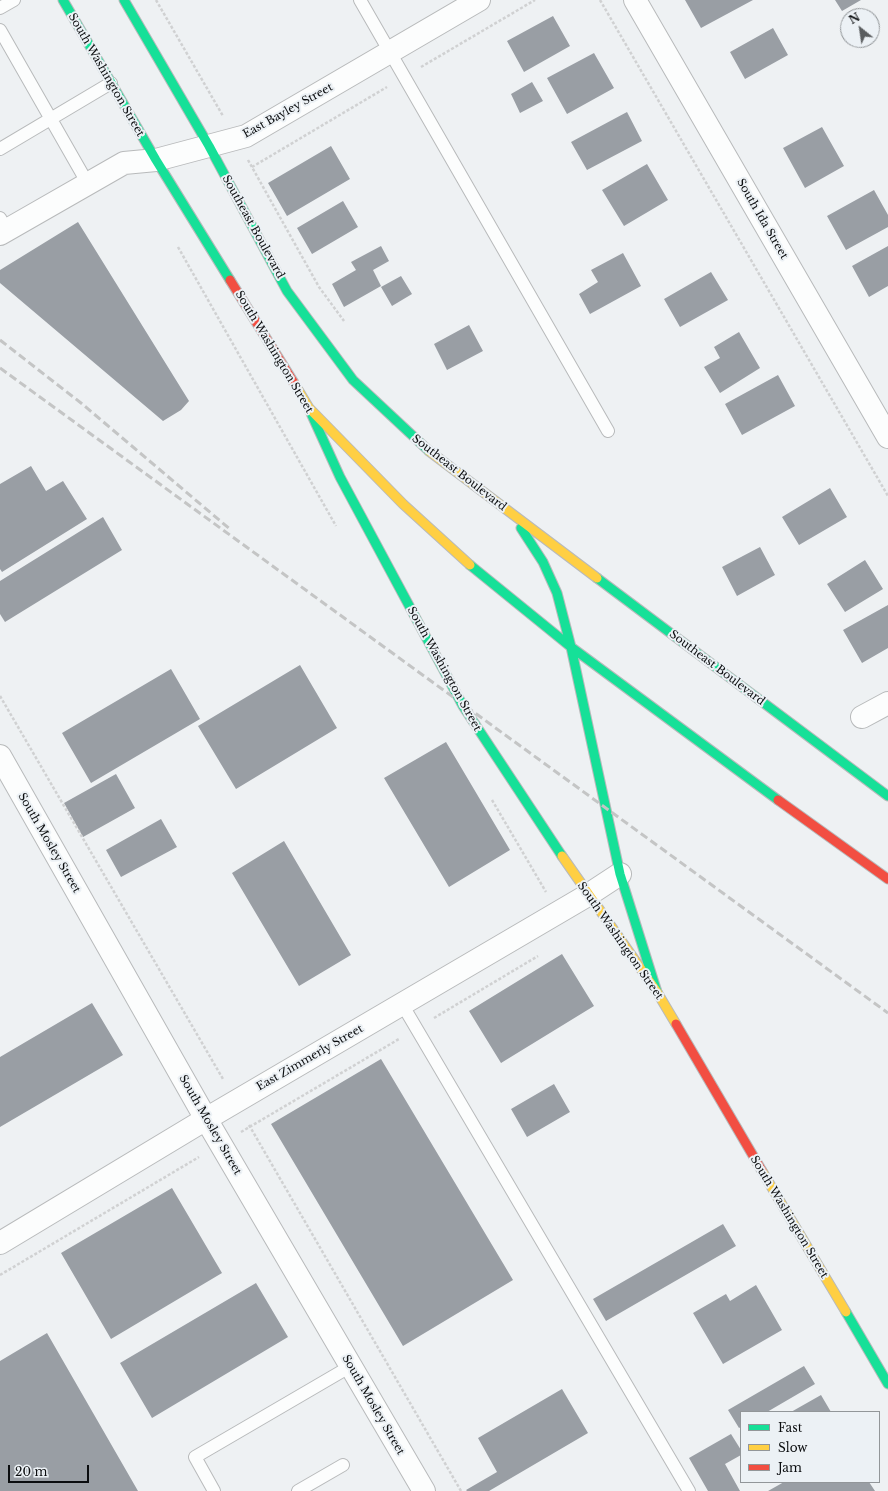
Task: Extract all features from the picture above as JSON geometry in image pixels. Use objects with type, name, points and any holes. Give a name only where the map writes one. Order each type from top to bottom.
[{"type":"main road","name":"South Washington Street","points":[[63,0],[156,160],[309,408],[340,477],[463,706],[588,895],[657,992],[888,1384]]},
{"type":"main road","name":"Southeast Boulevard","points":[[124,0],[209,146],[287,291],[353,380],[423,447],[888,796]]},
{"type":"main road","points":[[309,408],[403,504],[483,577],[571,647],[756,784],[888,879]]},
{"type":"main road","points":[[514,516],[546,568],[557,593],[571,647],[620,874],[657,992]]},
{"type":"street","name":"East Bayley Street","points":[[2,227],[88,184],[124,163],[156,160],[246,136],[479,0]]},
{"type":"street","name":"South Ida Street","points":[[635,0],[888,437]]},
{"type":"street","points":[[862,717],[888,703]]},
{"type":"street","name":"South Mosley Street","points":[[0,756],[206,1119],[424,1491]]},
{"type":"street","name":"East Zimmerly Street","points":[[0,1243],[206,1119],[558,913],[620,874]]},
{"type":"lane","points":[[0,8],[14,0]]},
{"type":"lane","points":[[360,0],[608,431]]},
{"type":"lane","points":[[0,30],[88,184]]},
{"type":"lane","points":[[0,149],[111,83]]},
{"type":"lane","points":[[402,1004],[689,1491]]},
{"type":"lane","points":[[214,1491],[195,1458],[351,1366]]},
{"type":"lane","points":[[298,1491],[343,1465]]},
{"type":"path","points":[[600,0],[888,496]]},
{"type":"path","points":[[177,246],[338,531]]},
{"type":"path","points":[[490,796],[558,913]]},
{"type":"path","points":[[0,1275],[544,952]]},
{"type":"building","points":[[685,0],[753,0],[701,28]]},
{"type":"building","points":[[835,0],[861,0],[847,8],[840,8]]},
{"type":"building","points":[[553,16],[570,46],[524,72],[507,41]]},
{"type":"building","points":[[773,28],[788,55],[745,79],[730,52]]},
{"type":"building","points":[[594,53],[614,88],[567,114],[547,78]]},
{"type":"building","points":[[532,82],[543,101],[520,113],[511,94]]},
{"type":"building","points":[[627,112],[642,141],[587,170],[571,142]]},
{"type":"building","points":[[822,127],[844,166],[805,188],[783,148]]},
{"type":"building","points":[[331,146],[350,179],[287,216],[268,183]]},
{"type":"building","points":[[647,164],[668,200],[624,226],[602,190]]},
{"type":"building","points":[[874,190],[888,215],[888,227],[846,250],[827,216]]},
{"type":"building","points":[[343,201],[358,227],[312,254],[297,228]]},
{"type":"building","points":[[78,222],[189,401],[181,410],[163,421],[0,283],[0,270]]},
{"type":"building","points":[[381,246],[389,261],[373,270],[381,286],[344,307],[332,284],[356,270],[351,262]]},
{"type":"building","points":[[888,246],[888,286],[869,297],[852,266]]},
{"type":"building","points":[[623,253],[641,286],[590,314],[579,294],[598,282],[591,270]]},
{"type":"building","points":[[711,272],[728,300],[680,327],[664,299]]},
{"type":"building","points":[[401,276],[412,294],[392,306],[381,287]]},
{"type":"building","points":[[469,325],[483,351],[447,370],[434,344]]},
{"type":"building","points":[[739,332],[760,368],[720,393],[704,367],[720,358],[714,347]]},
{"type":"building","points":[[778,375],[795,406],[742,435],[725,404]]},
{"type":"building","points":[[31,466],[46,491],[63,481],[87,519],[2,572],[0,569],[0,484]]},
{"type":"building","points":[[830,488],[847,517],[799,545],[782,517]]},
{"type":"building","points":[[103,517],[122,550],[5,622],[0,614],[0,581]]},
{"type":"building","points":[[760,547],[775,575],[737,596],[722,567]]},
{"type":"building","points":[[865,560],[883,589],[845,612],[827,584]]},
{"type":"building","points":[[888,605],[888,648],[862,663],[843,630]]},
{"type":"building","points":[[300,665],[337,728],[236,789],[198,726]]},
{"type":"building","points":[[171,669],[200,719],[91,783],[62,733]]},
{"type":"building","points":[[446,742],[510,850],[449,887],[384,778]]},
{"type":"building","points":[[116,774],[135,808],[83,837],[64,803]]},
{"type":"building","points":[[161,819],[177,847],[121,877],[106,850]]},
{"type":"building","points":[[284,841],[351,955],[299,986],[232,873]]},
{"type":"building","points":[[562,954],[594,1006],[501,1063],[469,1011]]},
{"type":"building","points":[[92,1003],[123,1055],[0,1127],[0,1057]]},
{"type":"building","points":[[381,1059],[513,1280],[403,1346],[271,1124]]},
{"type":"building","points":[[554,1084],[570,1112],[527,1137],[511,1109]]},
{"type":"building","points":[[172,1188],[222,1273],[111,1339],[61,1253]]},
{"type":"building","points":[[723,1224],[736,1246],[606,1321],[593,1299]]},
{"type":"building","points":[[256,1283],[288,1337],[152,1418],[120,1363]]},
{"type":"building","points":[[756,1285],[782,1330],[723,1364],[693,1313],[726,1294],[730,1301]]},
{"type":"building","points":[[47,1333],[138,1491],[0,1491],[0,1361]]},
{"type":"building","points":[[804,1366],[815,1384],[769,1411],[740,1411],[739,1428],[728,1410]]},
{"type":"building","points":[[562,1389],[588,1433],[489,1491],[467,1491],[466,1490],[497,1472],[478,1438]]},
{"type":"building","points":[[821,1395],[830,1411],[793,1411]]},
{"type":"building","points":[[731,1434],[740,1448],[740,1456],[725,1464],[740,1491],[708,1491],[689,1458]]},
{"type":"building","points":[[782,1483],[870,1483],[875,1491],[768,1491]]},
{"type":"railway","points":[[0,340],[81,403],[231,530]]},
{"type":"railway","points":[[0,368],[888,1013]]},
{"type":"traffic: fast","points":[[63,0],[156,160],[230,280]]},
{"type":"traffic: fast","points":[[124,0],[209,146],[287,291],[353,380],[429,451]]},
{"type":"traffic: fast","points":[[310,411],[340,477],[463,706],[562,856]]},
{"type":"traffic: fast","points":[[521,528],[543,562],[557,593],[571,647],[620,874],[657,992]]},
{"type":"traffic: fast","points":[[470,565],[571,647],[778,800]]},
{"type":"traffic: fast","points":[[597,578],[888,796]]},
{"type":"traffic: fast","points":[[846,1312],[888,1384]]},
{"type":"traffic: slow","points":[[294,383],[309,408],[403,504],[470,565]]},
{"type":"traffic: slow","points":[[429,451],[597,578]]},
{"type":"traffic: slow","points":[[562,856],[657,992],[676,1024]]},
{"type":"traffic: slow","points":[[762,1171],[846,1312]]},
{"type":"traffic: jam","points":[[230,280],[294,383]]},
{"type":"traffic: jam","points":[[778,800],[888,879]]},
{"type":"traffic: jam","points":[[676,1024],[762,1171]]}]
